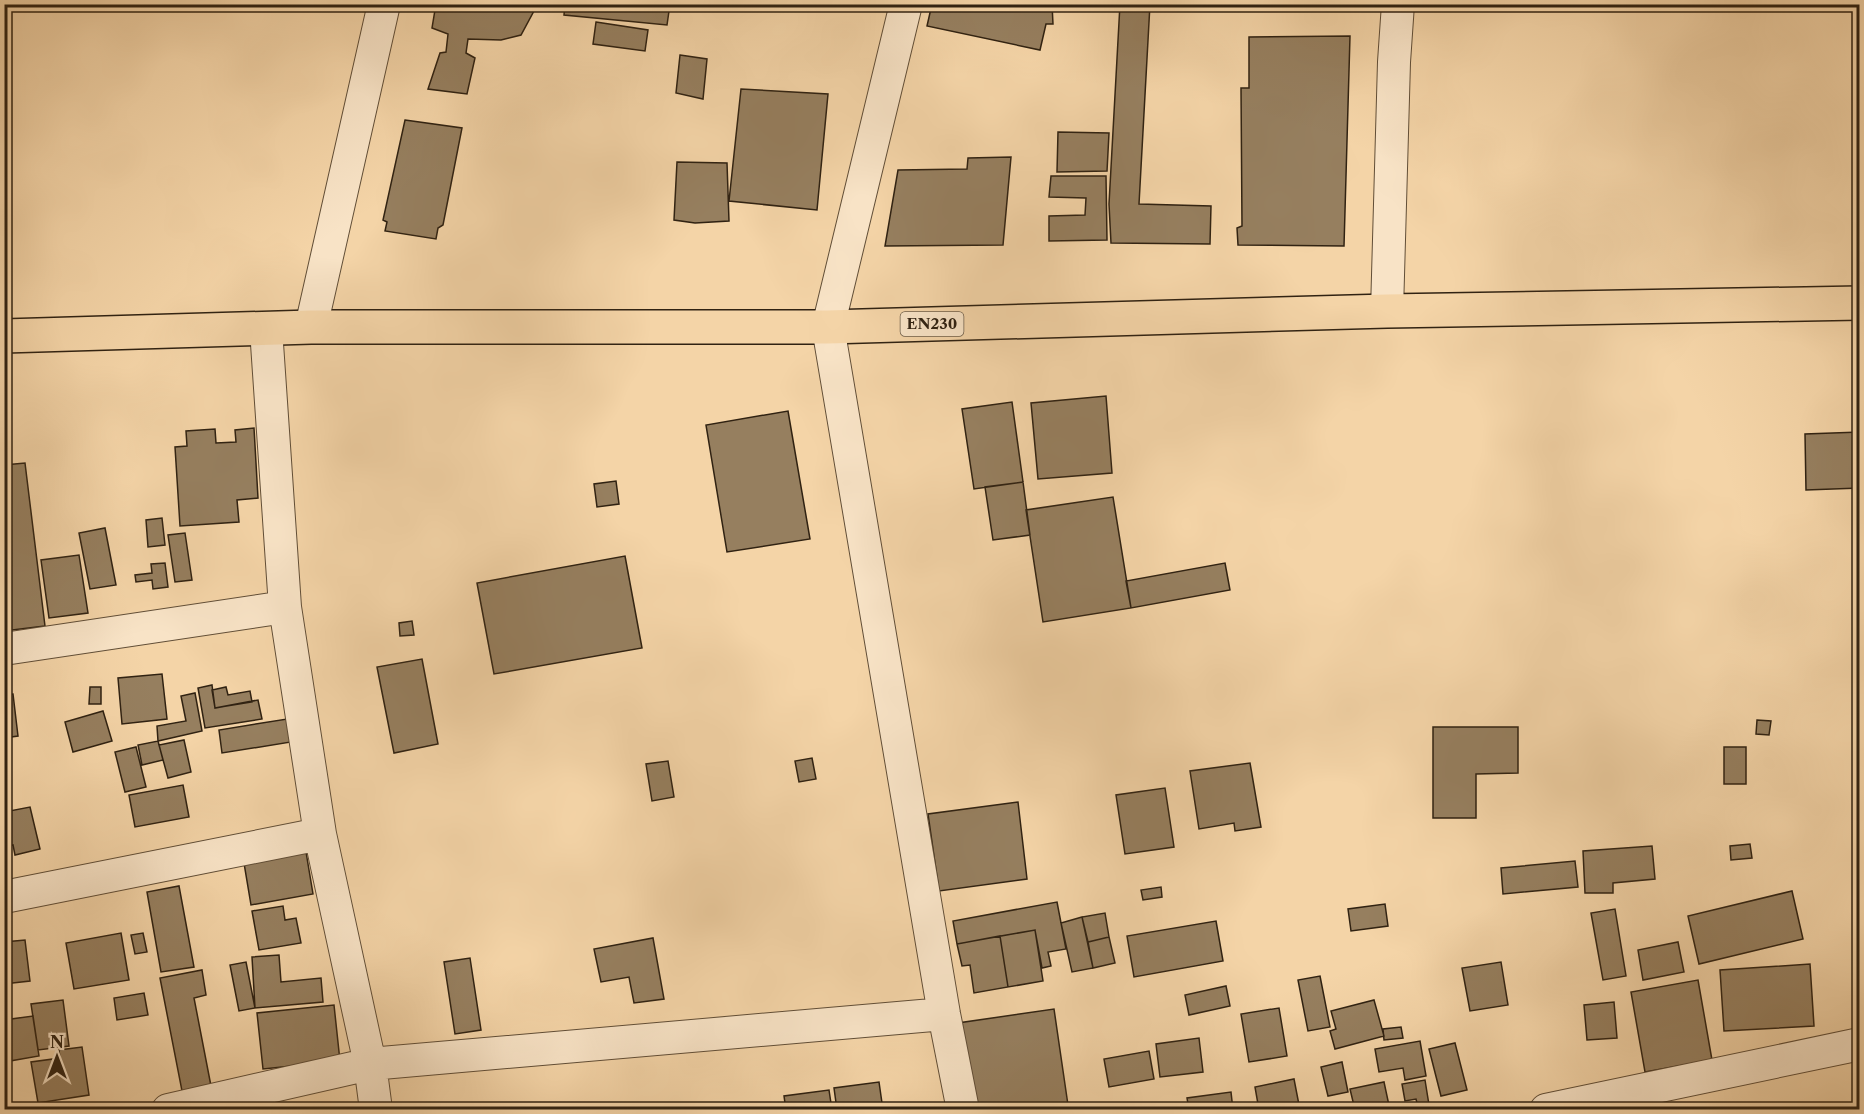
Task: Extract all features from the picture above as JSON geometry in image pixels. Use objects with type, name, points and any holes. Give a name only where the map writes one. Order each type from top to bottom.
[{"type":"main road","name":"EN230","points":[[4,336],[311,327],[828,327],[1387,310],[1860,303]]},
{"type":"street","points":[[311,327],[384,4]]},
{"type":"street","points":[[906,4],[828,327],[944,1014],[963,1110]]},
{"type":"street","points":[[1387,310],[1394,62],[1398,4]]},
{"type":"street","points":[[266,329],[285,607],[320,834],[370,1064],[376,1110]]},
{"type":"street","points":[[4,649],[285,607]]},
{"type":"street","points":[[4,897],[320,834]]},
{"type":"street","points":[[168,1110],[370,1064],[944,1014]]},
{"type":"street","points":[[1546,1110],[1860,1044]]},
{"type":"building","points":[[436,4],[541,4],[540,11],[534,11],[521,35],[501,40],[468,39],[466,53],[475,58],[467,94],[428,89],[440,53],[446,52],[448,34],[432,28]]},
{"type":"building","points":[[565,4],[670,4],[667,25],[564,15]]},
{"type":"building","points":[[932,4],[1052,4],[1053,24],[1046,24],[1040,50],[927,26]]},
{"type":"building","points":[[1120,4],[1150,4],[1139,204],[1211,206],[1210,244],[1111,243],[1109,204]]},
{"type":"building","points":[[596,22],[648,30],[645,51],[593,44]]},
{"type":"building","points":[[1350,36],[1344,246],[1238,245],[1237,228],[1242,226],[1241,88],[1249,88],[1249,37]]},
{"type":"building","points":[[680,55],[707,59],[703,99],[676,93]]},
{"type":"building","points":[[741,89],[828,94],[817,210],[729,201]]},
{"type":"building","points":[[405,120],[462,128],[443,225],[438,228],[436,239],[385,231],[387,222],[383,220]]},
{"type":"building","points":[[1058,132],[1109,133],[1107,171],[1057,172]]},
{"type":"building","points":[[1011,157],[1003,245],[885,246],[898,170],[967,169],[968,158]]},
{"type":"building","points":[[677,162],[727,163],[729,221],[695,223],[674,220]]},
{"type":"building","points":[[1051,176],[1106,176],[1107,240],[1049,241],[1049,216],[1085,215],[1086,198],[1049,197]]},
{"type":"building","points":[[1106,396],[1112,473],[1038,479],[1031,403]]},
{"type":"building","points":[[1012,402],[1023,482],[974,489],[962,409]]},
{"type":"building","points":[[788,411],[810,539],[727,552],[706,425]]},
{"type":"building","points":[[254,428],[258,498],[237,500],[239,522],[180,526],[175,447],[187,446],[186,431],[215,429],[216,443],[236,442],[235,430]]},
{"type":"building","points":[[1860,432],[1860,488],[1806,490],[1805,434]]},
{"type":"building","points":[[25,463],[45,626],[4,631],[4,465]]},
{"type":"building","points":[[616,481],[619,504],[597,507],[594,484]]},
{"type":"building","points":[[1023,482],[1030,535],[993,540],[985,487]]},
{"type":"building","points":[[1113,497],[1131,608],[1043,622],[1026,510]]},
{"type":"building","points":[[162,518],[165,545],[148,547],[146,520]]},
{"type":"building","points":[[105,528],[116,585],[90,589],[79,533]]},
{"type":"building","points":[[185,533],[192,580],[175,582],[168,535]]},
{"type":"building","points":[[79,555],[88,613],[49,618],[41,560]]},
{"type":"building","points":[[625,556],[642,648],[494,674],[477,583]]},
{"type":"building","points":[[165,563],[168,587],[153,589],[152,580],[136,582],[135,575],[152,573],[151,564]]},
{"type":"building","points":[[1225,563],[1230,590],[1131,608],[1126,581]]},
{"type":"building","points":[[412,621],[414,635],[400,636],[399,623]]},
{"type":"building","points":[[422,659],[438,744],[394,753],[377,667]]},
{"type":"building","points":[[162,674],[167,719],[122,724],[118,678]]},
{"type":"building","points":[[212,685],[215,708],[258,700],[262,719],[205,728],[198,688]]},
{"type":"building","points":[[90,687],[101,687],[101,704],[89,704]]},
{"type":"building","points":[[226,687],[228,695],[250,691],[252,702],[215,708],[212,690]]},
{"type":"building","points":[[195,693],[202,731],[158,741],[157,726],[186,721],[181,696]]},
{"type":"building","points":[[13,694],[18,736],[4,738],[4,695]]},
{"type":"building","points":[[103,711],[112,741],[73,752],[65,722]]},
{"type":"building","points":[[287,719],[291,742],[222,753],[219,730]]},
{"type":"building","points":[[1757,720],[1771,721],[1769,735],[1756,734]]},
{"type":"building","points":[[1433,727],[1518,727],[1518,773],[1476,774],[1476,818],[1433,818]]},
{"type":"building","points":[[184,740],[191,772],[168,778],[159,745]]},
{"type":"building","points":[[158,741],[163,760],[142,765],[138,745]]},
{"type":"building","points":[[136,747],[146,787],[125,792],[115,752]]},
{"type":"building","points":[[1724,747],[1746,747],[1746,784],[1724,784]]},
{"type":"building","points":[[812,758],[816,779],[799,782],[795,761]]},
{"type":"building","points":[[668,761],[674,797],[652,801],[646,764]]},
{"type":"building","points":[[1250,763],[1261,827],[1235,831],[1234,823],[1199,829],[1190,771]]},
{"type":"building","points":[[183,785],[189,817],[135,827],[129,795]]},
{"type":"building","points":[[1165,788],[1174,847],[1125,854],[1116,795]]},
{"type":"building","points":[[1018,802],[1027,879],[939,891],[928,814]]},
{"type":"building","points":[[30,807],[40,849],[15,855],[13,845],[4,847],[4,812]]},
{"type":"building","points":[[1750,844],[1752,858],[1731,860],[1730,846]]},
{"type":"building","points":[[1652,846],[1655,879],[1613,883],[1613,893],[1585,893],[1583,851]]},
{"type":"building","points":[[306,852],[313,894],[251,905],[244,863]]},
{"type":"building","points":[[1575,861],[1578,887],[1503,894],[1501,868]]},
{"type":"building","points":[[179,886],[194,967],[161,972],[147,892]]},
{"type":"building","points":[[1161,887],[1162,897],[1143,900],[1141,890]]},
{"type":"building","points":[[1792,891],[1803,939],[1699,964],[1688,916]]},
{"type":"building","points":[[1057,902],[1066,949],[1048,952],[1051,966],[1042,968],[1035,930],[957,944],[953,921]]},
{"type":"building","points":[[1385,904],[1388,926],[1351,931],[1348,909]]},
{"type":"building","points":[[283,906],[285,920],[296,918],[301,943],[259,950],[252,911]]},
{"type":"building","points":[[1615,909],[1626,976],[1603,980],[1591,913]]},
{"type":"building","points":[[1105,913],[1109,937],[1088,942],[1082,917]]},
{"type":"building","points":[[1082,917],[1093,968],[1072,972],[1061,923]]},
{"type":"building","points":[[1216,921],[1223,961],[1134,977],[1127,936]]},
{"type":"building","points":[[1035,930],[1043,981],[1008,987],[1000,936]]},
{"type":"building","points":[[121,933],[129,980],[74,989],[66,943]]},
{"type":"building","points":[[143,933],[147,952],[135,954],[131,935]]},
{"type":"building","points":[[1000,936],[1008,987],[974,993],[970,965],[962,966],[957,944]]},
{"type":"building","points":[[1109,937],[1115,963],[1093,968],[1088,942]]},
{"type":"building","points":[[653,938],[664,999],[634,1003],[629,977],[601,982],[594,949]]},
{"type":"building","points":[[25,940],[30,981],[4,984],[4,942]]},
{"type":"building","points":[[1678,942],[1684,972],[1643,980],[1638,950]]},
{"type":"building","points":[[279,955],[281,982],[321,978],[323,1002],[255,1008],[252,957]]},
{"type":"building","points":[[470,958],[481,1030],[455,1034],[444,962]]},
{"type":"building","points":[[246,962],[255,1008],[239,1011],[230,965]]},
{"type":"building","points":[[1501,962],[1508,1005],[1470,1011],[1462,968]]},
{"type":"building","points":[[1810,964],[1814,1026],[1724,1031],[1720,970]]},
{"type":"building","points":[[202,970],[206,995],[194,998],[211,1086],[182,1091],[160,978]]},
{"type":"building","points":[[1320,976],[1330,1027],[1308,1031],[1298,980]]},
{"type":"building","points":[[1698,980],[1712,1060],[1645,1072],[1631,992]]},
{"type":"building","points":[[1226,986],[1230,1006],[1189,1015],[1185,995]]},
{"type":"building","points":[[144,993],[148,1015],[117,1020],[114,998]]},
{"type":"building","points":[[63,1000],[69,1046],[38,1050],[31,1004]]},
{"type":"building","points":[[1374,1000],[1384,1036],[1335,1049],[1330,1031],[1336,1029],[1331,1011]]},
{"type":"building","points":[[1614,1002],[1617,1038],[1587,1040],[1584,1005]]},
{"type":"building","points":[[334,1005],[340,1061],[263,1069],[257,1013]]},
{"type":"building","points":[[1279,1008],[1287,1056],[1249,1062],[1241,1014]]},
{"type":"building","points":[[1054,1009],[1068,1105],[1036,1110],[971,1110],[958,1023]]},
{"type":"building","points":[[33,1016],[39,1056],[4,1062],[4,1020]]},
{"type":"building","points":[[1401,1027],[1403,1038],[1384,1040],[1383,1029]]},
{"type":"building","points":[[1199,1038],[1203,1072],[1160,1077],[1156,1044]]},
{"type":"building","points":[[1420,1041],[1426,1076],[1405,1080],[1403,1068],[1379,1072],[1375,1049]]},
{"type":"building","points":[[1455,1043],[1467,1090],[1441,1096],[1429,1049]]},
{"type":"building","points":[[82,1047],[89,1095],[38,1103],[31,1062],[60,1058],[59,1050]]},
{"type":"building","points":[[1149,1051],[1154,1079],[1109,1087],[1104,1059]]},
{"type":"building","points":[[1342,1062],[1348,1092],[1328,1096],[1321,1067]]},
{"type":"building","points":[[1294,1079],[1300,1110],[1259,1110],[1255,1087]]},
{"type":"building","points":[[1425,1080],[1429,1105],[1418,1107],[1416,1099],[1405,1101],[1402,1084]]},
{"type":"building","points":[[879,1082],[883,1110],[837,1110],[834,1088]]},
{"type":"building","points":[[1384,1082],[1390,1110],[1355,1110],[1350,1089]]},
{"type":"building","points":[[829,1090],[832,1110],[786,1110],[784,1096]]},
{"type":"building","points":[[1231,1092],[1233,1110],[1189,1110],[1187,1098]]}]
